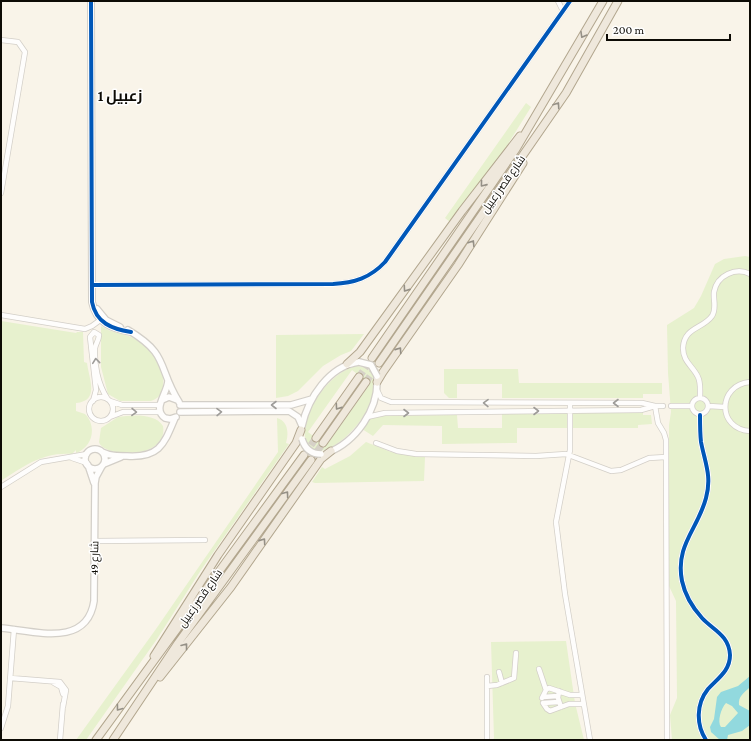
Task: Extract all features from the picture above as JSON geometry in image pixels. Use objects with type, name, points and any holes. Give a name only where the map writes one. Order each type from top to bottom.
[{"type":"main road","name":"شارع قصر زعبيل","points":[[372,358],[516,149],[603,1]]},
{"type":"main road","name":"شارع قصر زعبيل","points":[[379,363],[566,93],[618,1]]},
{"type":"main road","points":[[348,364],[364,347],[462,211],[515,142],[525,132]]},
{"type":"main road","points":[[377,382],[458,265],[530,152],[536,137]]},
{"type":"main road","points":[[316,438],[359,377]]},
{"type":"main road","points":[[324,443],[366,382]]},
{"type":"main road","points":[[143,677],[151,660],[195,590],[296,443],[302,428]]},
{"type":"main road","points":[[150,685],[167,670],[231,587],[321,459],[331,451]]},
{"type":"main road","name":"شارع قصر زعبيل","points":[[96,740],[304,455]]},
{"type":"main road","name":"شارع قصر زعبيل","points":[[113,740],[230,570],[311,460]]},
{"type":"street","points":[[1,487],[41,462],[87,454],[96,449],[110,455],[127,456],[142,456],[154,452],[163,445],[180,412],[180,403],[168,378],[164,365],[157,353],[143,338],[131,332],[110,327],[101,319],[93,308],[91,1]]},
{"type":"street","points":[[558,1],[563,11]]},
{"type":"street","points":[[93,285],[333,284],[348,283],[368,276],[385,262],[570,1]]},
{"type":"street","points":[[1,40],[18,42],[24,52],[1,193]]},
{"type":"street","points":[[700,398],[699,379],[684,357],[683,347],[685,338],[690,331],[712,315],[715,308],[714,291],[721,279],[728,274],[736,272],[750,274]]},
{"type":"street","points":[[1,315],[81,329],[89,328],[101,319]]},
{"type":"street","points":[[110,417],[113,410],[101,386],[97,366],[95,348],[99,335],[94,332],[90,336],[96,390],[90,408],[94,418],[102,421],[122,412],[159,412],[165,418],[169,434]]},
{"type":"street","points":[[377,382],[375,400],[367,417],[348,440],[331,451],[321,454],[310,451],[305,446],[302,439],[302,428],[305,415],[312,399],[329,377],[348,364],[359,362],[371,365],[377,382],[381,398],[391,402],[642,402],[655,406]]},
{"type":"street","points":[[159,412],[160,403],[166,392],[168,378]]},
{"type":"street","points":[[750,382],[742,383],[733,388],[727,397],[725,407],[727,416],[732,424],[740,429],[750,431]]},
{"type":"street","points":[[93,401],[99,397],[122,405],[160,403],[169,397],[180,403],[291,405],[312,399]]},
{"type":"street","points":[[692,406],[695,400],[700,398],[706,400],[709,406]]},
{"type":"street","points":[[570,402],[569,455],[556,522],[565,594],[590,740]]},
{"type":"street","points":[[367,417],[385,413],[641,410],[655,406],[663,406]]},
{"type":"street","points":[[655,406],[658,423],[666,438],[667,740]]},
{"type":"street","points":[[671,406],[692,406]]},
{"type":"street","points":[[692,406],[695,412],[700,415]]},
{"type":"street","points":[[709,406],[725,407]]},
{"type":"street","points":[[700,415],[706,412],[709,406]]},
{"type":"street","points":[[180,412],[289,411],[298,417],[302,428]]},
{"type":"street","points":[[700,415],[701,437],[708,464],[708,486],[704,506],[684,545],[681,562],[681,575],[684,588],[691,604],[701,617],[724,636],[730,655],[727,670],[708,689],[700,704],[699,720],[706,740]]},
{"type":"street","points":[[165,418],[176,418]]},
{"type":"street","points":[[376,443],[397,451],[416,454],[536,456],[569,455],[608,471],[615,472],[645,459],[666,457]]},
{"type":"street","points":[[102,452],[105,456],[103,465]]},
{"type":"street","points":[[87,454],[88,464]]},
{"type":"street","points":[[68,458],[88,464],[95,468],[127,456]]},
{"type":"street","name":"شارع 49","points":[[88,464],[95,489]]},
{"type":"street","name":"شارع 49","points":[[14,629],[66,633],[76,631],[85,624],[89,617],[94,601],[96,477],[103,465]]},
{"type":"street","points":[[95,541],[205,540]]},
{"type":"street","points":[[1,628],[14,629],[6,715],[1,728]]},
{"type":"street","points":[[487,686],[502,683],[515,677],[516,653]]},
{"type":"street","points":[[539,669],[544,678],[546,690],[543,700],[549,711],[571,703],[584,704]]},
{"type":"street","points":[[499,672],[502,683]]},
{"type":"street","points":[[487,677],[487,740]]},
{"type":"street","points":[[10,678],[57,681],[63,684],[66,690],[60,740]]},
{"type":"street","points":[[546,690],[549,688],[570,695],[582,694]]},
{"type":"street","points":[[559,691],[561,707]]},
{"type":"street","points":[[543,700],[559,699]]},
{"type":"green space","points":[[526,103],[531,107],[503,152],[450,222],[445,218]]},
{"type":"green space","points":[[745,256],[750,257],[750,740],[672,740],[670,715],[677,698],[676,601],[669,586],[669,425],[671,412],[668,373],[667,325],[694,308],[715,264],[724,259]]},
{"type":"green space","points":[[1,321],[76,333],[83,332],[84,362],[87,363],[91,382],[91,394],[83,401],[76,403],[76,411],[85,414],[89,419],[92,430],[89,441],[82,450],[76,453],[76,450],[72,454],[52,455],[34,461],[1,481]]},
{"type":"green space","points":[[101,326],[133,338],[145,346],[155,357],[162,371],[163,378],[162,391],[156,399],[151,401],[120,401],[108,394],[101,367]]},
{"type":"green space","points":[[364,334],[351,351],[323,366],[298,391],[288,396],[276,398],[276,335]]},
{"type":"green space","points":[[357,366],[367,368],[374,381],[373,397],[364,415],[352,431],[337,444],[323,450],[311,449],[305,437],[305,427],[313,404],[329,383],[347,369]],"holes":[[[352,370],[370,384],[326,446],[308,432]]]},
{"type":"green space","points":[[444,369],[518,369],[519,383],[662,383],[662,394],[643,394],[643,398],[502,398],[502,384],[457,384],[457,398],[449,398],[444,393]]},
{"type":"green space","points":[[643,412],[643,415],[651,415],[652,424],[638,425],[638,428],[517,428],[517,443],[442,444],[442,426],[383,425],[373,436],[362,429],[367,421],[375,416],[457,415],[458,428],[502,428],[502,414]]},
{"type":"green space","points":[[143,416],[155,419],[163,426],[162,437],[156,445],[135,453],[112,451],[103,447],[99,442],[101,428],[118,417]]},
{"type":"green space","points":[[277,418],[283,422],[287,428],[286,443],[289,444],[201,570],[157,639],[86,740],[76,740],[156,629],[278,452]]},
{"type":"green space","points":[[366,442],[391,452],[425,457],[424,481],[312,482],[322,467],[325,469],[350,456]]},
{"type":"green space","points":[[566,641],[575,703],[584,740],[493,740],[491,642]]},
{"type":"water","points":[[750,676],[750,687],[739,699],[739,705],[750,711],[750,725],[742,731],[728,735],[727,740],[720,740],[711,732],[710,727],[714,719],[717,697],[721,692],[738,686]],"holes":[[[726,703],[732,706],[738,713],[725,727],[721,727],[719,722],[723,708]]]},
{"type":"tunnel","points":[[359,377],[372,358]]},
{"type":"tunnel","points":[[366,382],[379,363]]},
{"type":"tunnel","points":[[305,454],[316,438]]},
{"type":"tunnel","points":[[311,460],[323,443]]},
{"type":"cycle path","points":[[91,1],[92,302],[97,315],[106,324],[117,329],[131,332]]},
{"type":"cycle path","points":[[93,285],[333,284],[355,281],[374,272],[385,262],[570,1]]},
{"type":"cycle path","points":[[700,415],[701,442],[708,476],[708,490],[698,519],[684,547],[681,568],[682,581],[687,596],[695,610],[724,638],[727,642],[730,655],[726,670],[708,689],[699,708],[700,728],[706,740]]},
{"type":"district","name":"زعبيل 1","points":[[120,96]]}]
